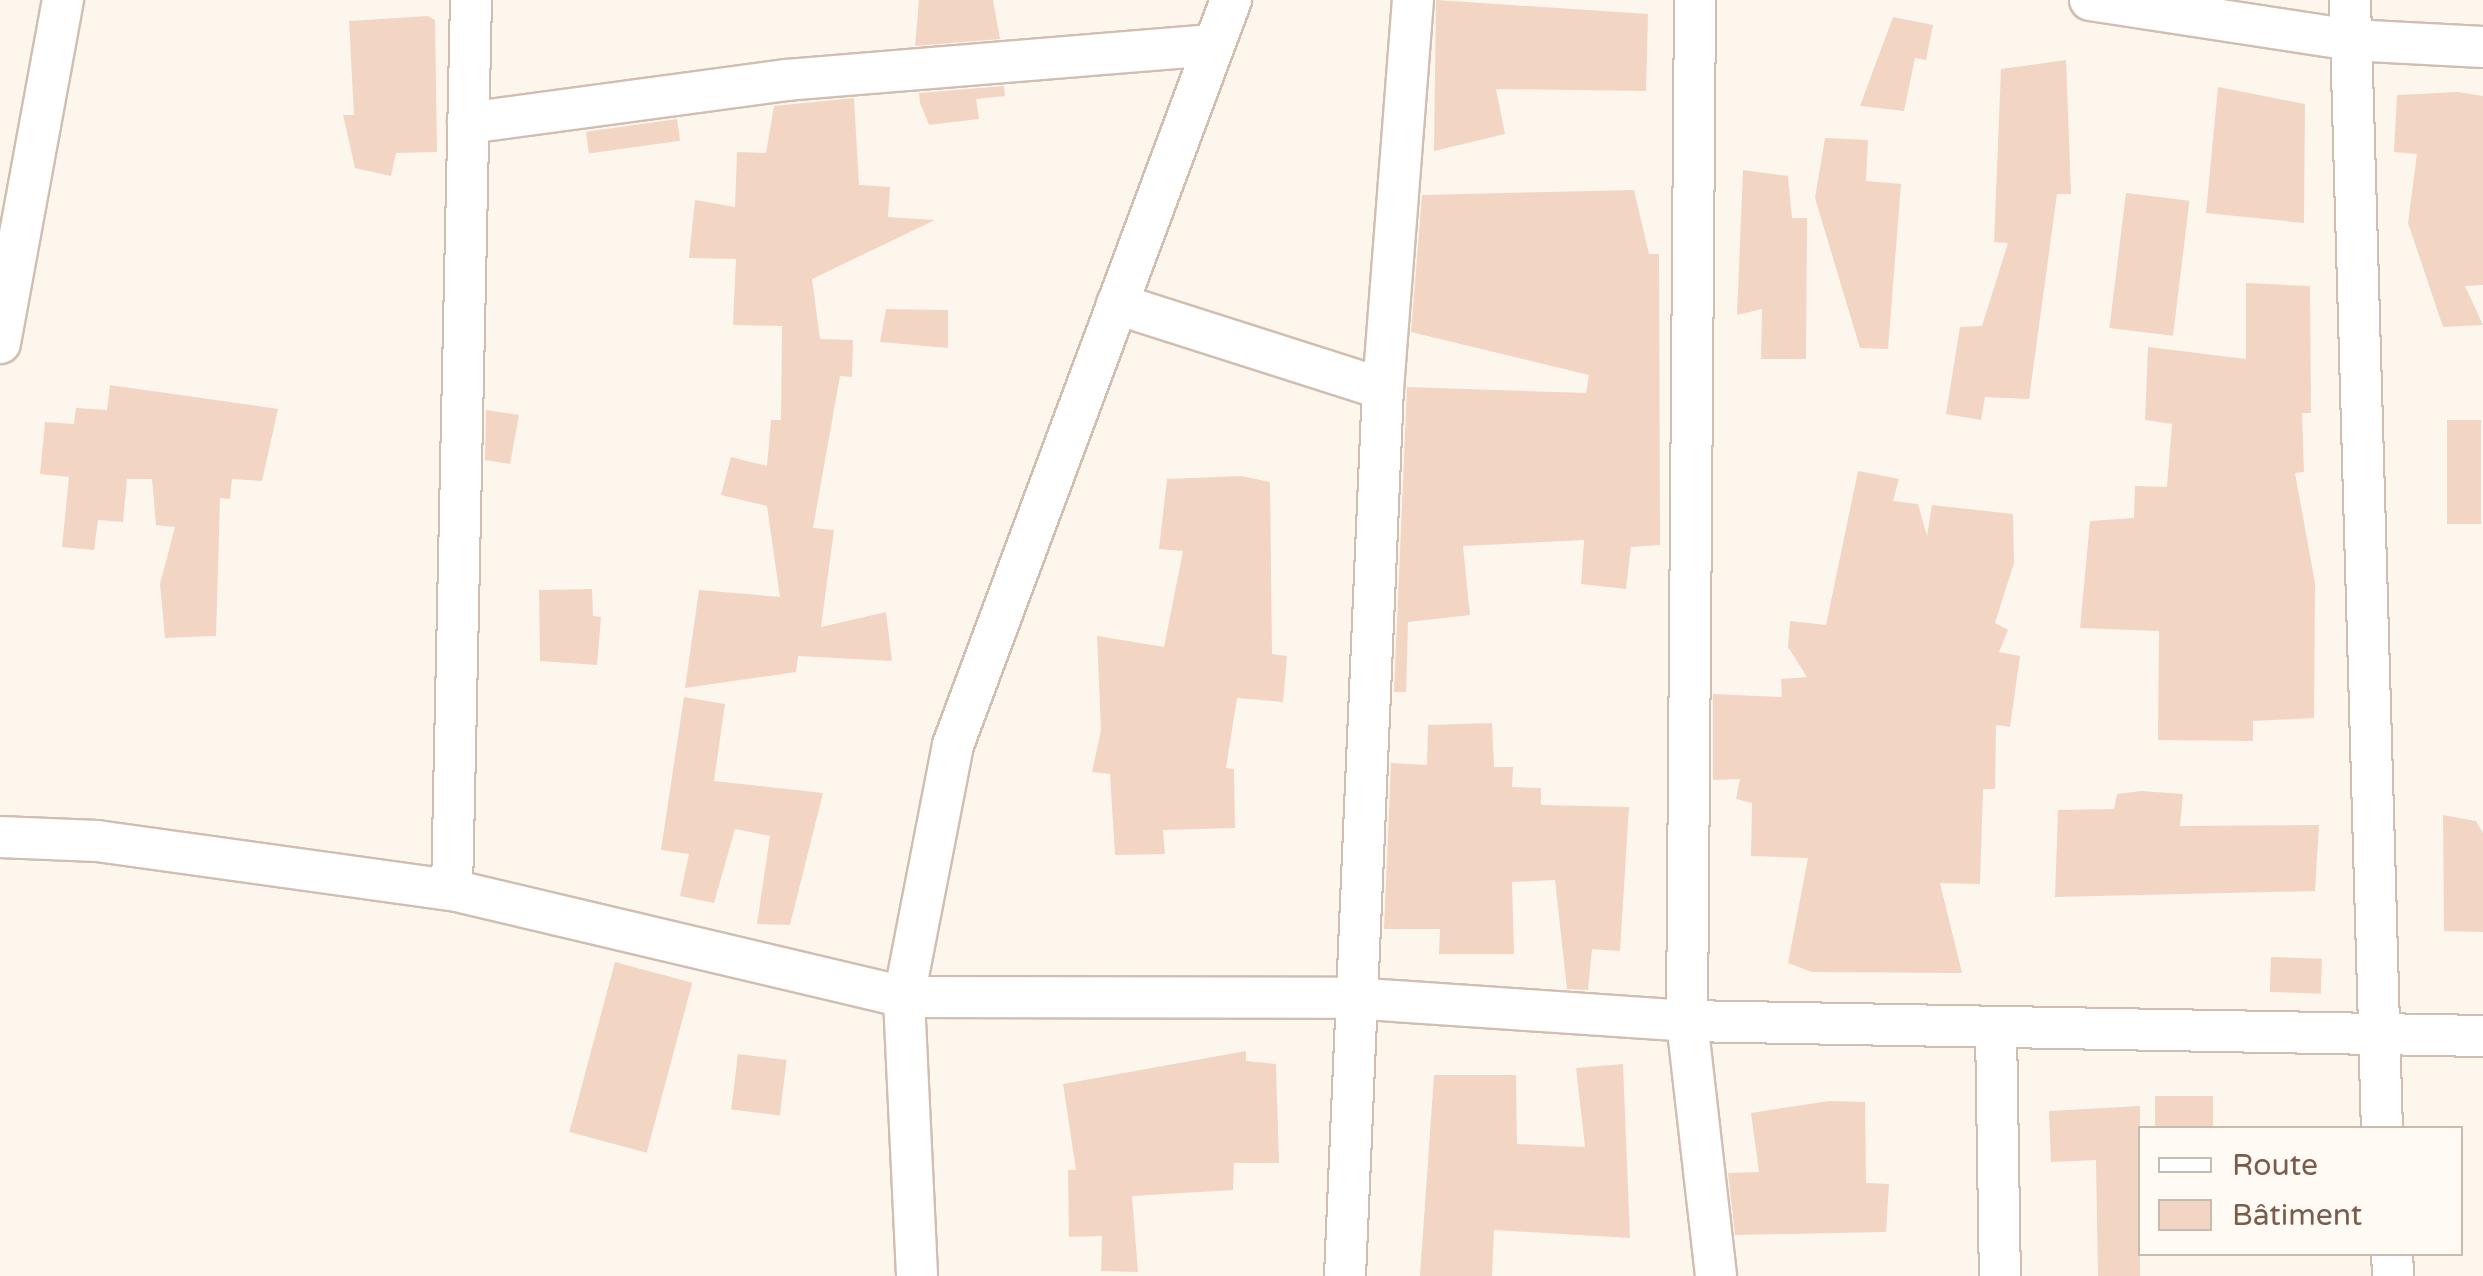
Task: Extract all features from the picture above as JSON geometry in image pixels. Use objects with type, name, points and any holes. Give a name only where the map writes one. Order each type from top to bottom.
[{"type":"street","points":[[0,343],[63,0]]},
{"type":"street","points":[[452,890],[471,0]]},
{"type":"street","points":[[916,1275],[904,997],[954,745],[1231,0]]},
{"type":"street","points":[[1345,1276],[1351,998],[1384,389],[1412,0]]},
{"type":"street","points":[[1696,0],[1687,1021],[1716,1276]]},
{"type":"street","points":[[2350,0],[2374,1032],[2382,1126]]},
{"type":"street","points":[[2107,1],[2350,40],[2483,47]]},
{"type":"street","points":[[468,123],[786,80],[1214,45]]},
{"type":"street","points":[[1117,304],[1384,389]]},
{"type":"street","points":[[0,837],[97,841],[452,890],[904,997],[1351,998],[1687,1021],[2483,1036]]},
{"type":"street","points":[[1996,1028],[2000,1276]]},
{"type":"building","points":[[919,0],[993,0],[1000,39],[915,46]]},
{"type":"building","points":[[1436,0],[1648,14],[1646,91],[1496,89],[1505,134],[1434,151]]},
{"type":"building","points":[[428,16],[435,20],[437,152],[396,153],[391,176],[355,168],[343,115],[354,115],[349,21]]},
{"type":"building","points":[[1893,17],[1933,25],[1926,60],[1915,58],[1904,111],[1860,106]]},
{"type":"building","points":[[2066,60],[2071,194],[2057,194],[2029,399],[1985,397],[1981,420],[1946,414],[1960,327],[1982,326],[2008,243],[1994,242],[2001,69]]},
{"type":"building","points":[[1004,86],[1005,96],[976,99],[979,119],[929,125],[920,103],[919,93]]},
{"type":"building","points":[[2218,87],[2305,104],[2304,223],[2206,213]]},
{"type":"building","points":[[2458,92],[2483,96],[2483,285],[2465,286],[2483,325],[2443,327],[2408,223],[2417,154],[2394,152],[2397,95]]},
{"type":"building","points":[[854,98],[859,185],[890,187],[888,217],[935,220],[812,279],[820,339],[853,340],[852,377],[840,376],[813,528],[834,530],[821,627],[886,612],[892,661],[798,656],[796,672],[685,688],[699,590],[780,597],[767,506],[721,495],[731,457],[767,466],[771,420],[781,420],[782,326],[733,325],[736,259],[689,258],[695,200],[735,207],[737,152],[766,153],[774,106]]},
{"type":"building","points":[[677,119],[680,141],[589,154],[586,132]]},
{"type":"building","points":[[1825,138],[1868,140],[1866,181],[1901,184],[1888,349],[1860,348],[1815,198]]},
{"type":"building","points":[[1743,170],[1788,176],[1792,218],[1807,218],[1806,359],[1761,359],[1762,309],[1737,315]]},
{"type":"building","points":[[1634,190],[1649,254],[1659,254],[1660,545],[1631,547],[1626,589],[1581,584],[1584,540],[1463,546],[1470,615],[1408,622],[1406,692],[1394,692],[1407,387],[1586,393],[1589,375],[1411,332],[1422,195]]},
{"type":"building","points":[[2126,193],[2190,201],[2173,336],[2109,328]]},
{"type":"building","points":[[2246,283],[2310,286],[2311,413],[2302,413],[2304,472],[2295,473],[2315,583],[2314,718],[2253,721],[2253,741],[2158,740],[2159,631],[2080,628],[2090,521],[2134,518],[2135,486],[2167,487],[2172,424],[2145,420],[2148,347],[2246,359]]},
{"type":"building","points":[[886,309],[948,310],[948,348],[880,342]]},
{"type":"building","points":[[110,385],[278,409],[262,481],[232,479],[230,499],[220,498],[216,636],[165,638],[160,584],[175,527],[156,525],[152,479],[127,479],[123,522],[98,520],[94,550],[62,547],[69,477],[40,474],[45,422],[74,424],[76,408],[107,410]]},
{"type":"building","points":[[486,410],[519,415],[510,464],[485,460]]},
{"type":"building","points":[[2447,420],[2481,420],[2481,524],[2447,524]]},
{"type":"building","points":[[1858,471],[1899,479],[1893,501],[1918,504],[1927,536],[1932,505],[2013,514],[2014,563],[1995,623],[2008,630],[1999,652],[2020,656],[2010,727],[1996,725],[1995,789],[1983,789],[1980,884],[1940,883],[1962,973],[1812,972],[1788,963],[1808,858],[1751,856],[1752,803],[1736,799],[1740,779],[1713,780],[1713,694],[1782,697],[1781,679],[1807,677],[1788,647],[1790,621],[1826,625]]},
{"type":"building","points":[[1241,476],[1270,482],[1272,654],[1287,656],[1283,702],[1237,698],[1226,768],[1234,769],[1235,828],[1163,830],[1165,854],[1115,855],[1110,774],[1092,772],[1101,730],[1097,636],[1164,647],[1183,551],[1159,549],[1167,479]]},
{"type":"building","points":[[592,589],[593,616],[601,617],[597,665],[540,661],[539,590]]},
{"type":"building","points":[[684,697],[725,704],[714,781],[823,793],[790,925],[757,924],[770,836],[735,829],[714,903],[680,896],[689,854],[661,850]]},
{"type":"building","points":[[1492,723],[1494,767],[1513,767],[1512,787],[1541,788],[1541,805],[1629,807],[1620,951],[1592,949],[1588,990],[1567,989],[1555,880],[1512,882],[1514,954],[1439,954],[1440,929],[1384,929],[1391,763],[1427,765],[1428,725]]},
{"type":"building","points":[[2117,794],[2183,794],[2180,826],[2319,825],[2315,891],[2055,897],[2058,810],[2114,809]]},
{"type":"building","points":[[2443,815],[2476,821],[2483,833],[2483,932],[2444,931]]},
{"type":"building","points":[[2271,957],[2322,959],[2321,994],[2270,992]]},
{"type":"building","points":[[615,962],[692,983],[647,1153],[569,1132]]},
{"type":"building","points":[[1246,1051],[1246,1061],[1276,1064],[1279,1163],[1234,1163],[1233,1190],[1132,1196],[1138,1272],[1101,1271],[1102,1236],[1069,1237],[1068,1170],[1076,1170],[1063,1084]]},
{"type":"building","points":[[738,1054],[787,1060],[780,1116],[731,1110]]},
{"type":"building","points":[[1623,1064],[1630,1238],[1494,1230],[1492,1276],[1420,1276],[1434,1075],[1516,1075],[1517,1144],[1585,1147],[1576,1068]]},
{"type":"building","points":[[2155,1096],[2213,1096],[2213,1126],[2155,1126]]},
{"type":"building","points":[[1829,1101],[1865,1102],[1866,1183],[1889,1184],[1886,1232],[1735,1235],[1728,1173],[1759,1172],[1751,1113]]},
{"type":"building","points":[[2140,1106],[2140,1276],[2098,1276],[2096,1160],[2051,1162],[2049,1111]]}]
